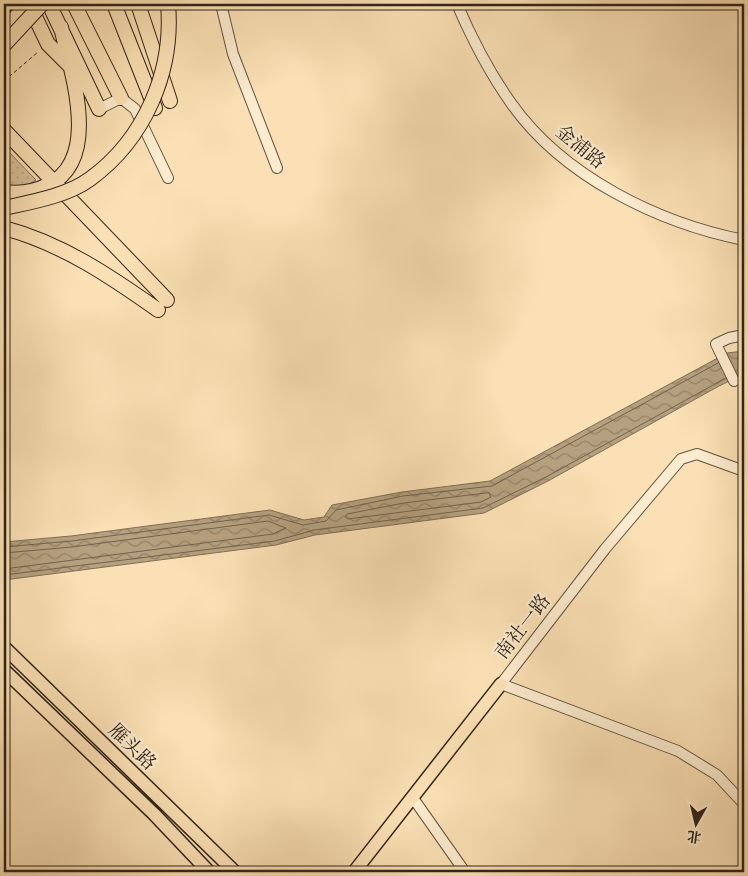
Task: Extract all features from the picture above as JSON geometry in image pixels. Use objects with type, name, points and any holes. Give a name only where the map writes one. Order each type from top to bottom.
[{"type":"highway","points":[[28,4],[48,44],[70,66]]},
{"type":"highway","points":[[4,45],[42,4]]},
{"type":"highway","points":[[49,4],[99,109]]},
{"type":"highway","points":[[74,4],[121,98]]},
{"type":"highway","points":[[114,4],[156,109]]},
{"type":"highway","points":[[138,4],[170,101]]},
{"type":"highway","points":[[4,208],[45,199],[89,180],[124,148],[150,108],[166,63],[170,21],[168,4]]},
{"type":"highway","points":[[4,192],[20,194],[40,189],[57,181],[74,159],[80,134],[78,110],[61,27]]},
{"type":"highway","points":[[4,130],[163,305],[69,252],[4,228]]},
{"type":"main road","points":[[4,28],[28,4]]},
{"type":"main road","name":"雁头路","points":[[4,647],[234,872]]},
{"type":"main road","name":"雁头路","points":[[4,670],[154,814],[209,872]]},
{"type":"main road","name":"南社一路","points":[[354,872],[501,684]]},
{"type":"street","points":[[221,4],[233,54],[277,168]]},
{"type":"street","name":"金浦路","points":[[457,4],[475,45],[511,104],[528,124],[561,155],[610,190],[651,212],[708,232],[744,240]]},
{"type":"street","points":[[99,109],[121,98],[135,109],[168,178]]},
{"type":"street","points":[[734,381],[717,346],[729,338],[744,335]]},
{"type":"street","name":"南社一路","points":[[501,684],[605,549],[678,462],[688,455],[697,454],[744,471]]},
{"type":"street","points":[[501,684],[678,751],[717,775],[744,804]]},
{"type":"street","points":[[413,798],[465,872]]},
{"type":"path","points":[[88,8],[94,4]]},
{"type":"path","points":[[4,81],[41,50]]},
{"type":"shaded area","points":[[4,147],[36,180],[4,200]]},
{"type":"water","points":[[744,351],[744,374],[548,481],[484,513],[315,535],[276,545],[4,580],[4,542],[71,536],[270,510],[304,520],[324,517],[332,505],[402,492],[490,481],[727,353]]}]
